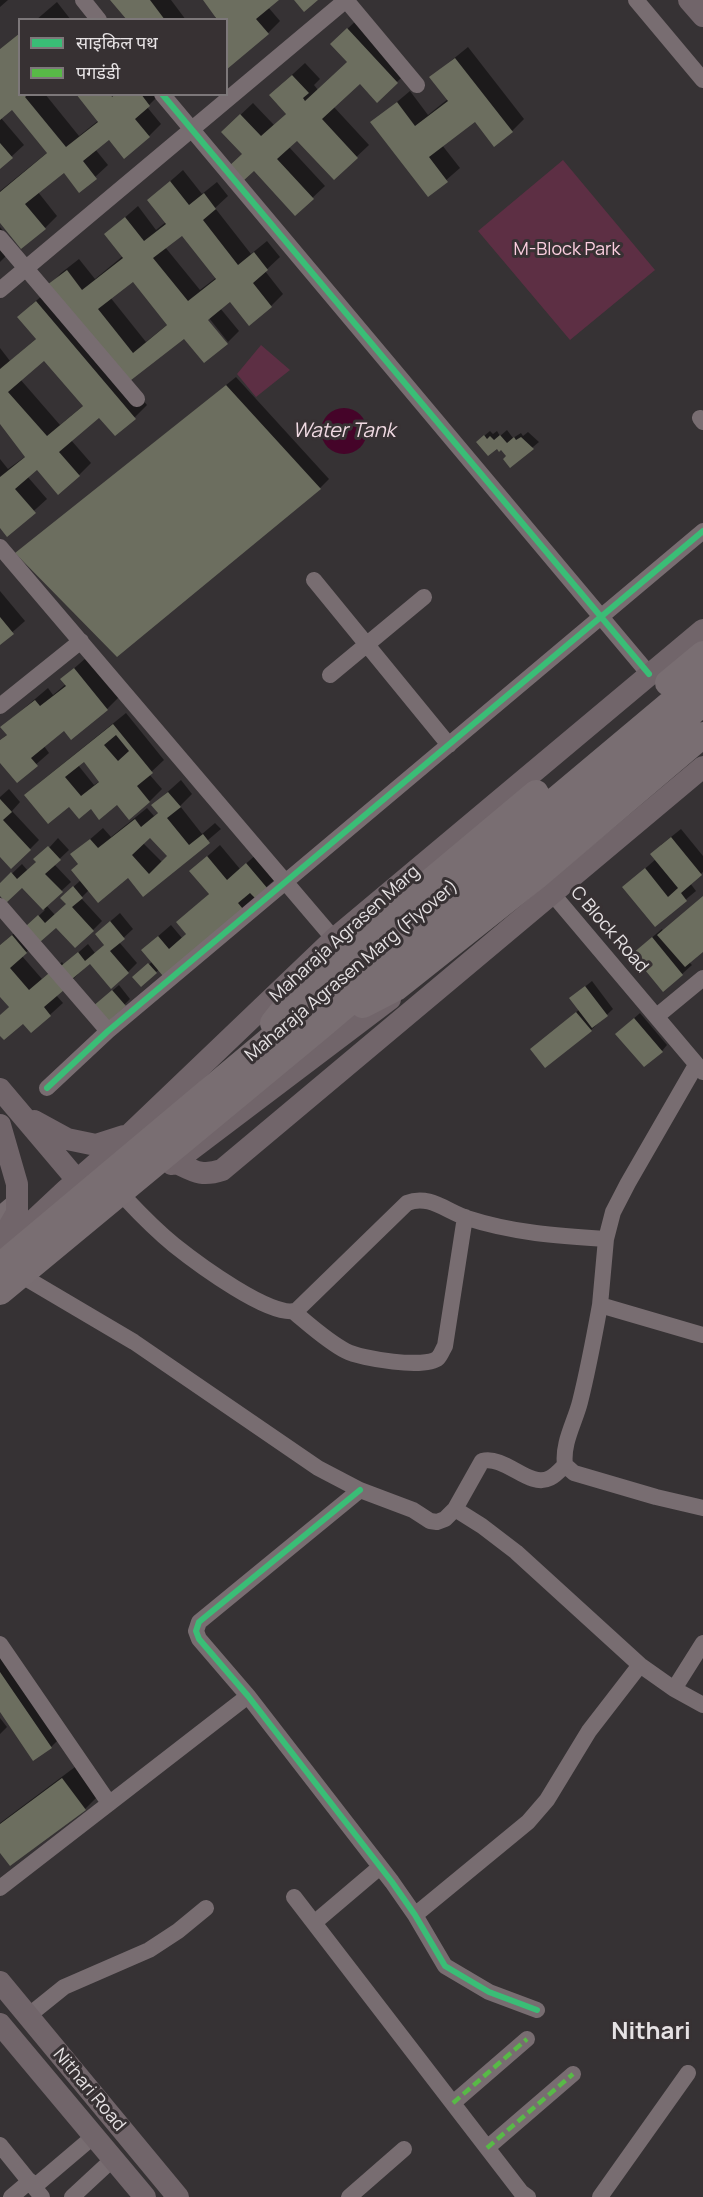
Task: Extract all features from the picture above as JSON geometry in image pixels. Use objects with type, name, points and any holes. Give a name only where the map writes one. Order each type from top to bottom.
[{"type":"main road","points":[[689,0],[703,16]]},
{"type":"main road","name":"Maharaja Agrasen Marg","points":[[0,1252],[129,1135],[334,939],[703,630]]},
{"type":"main road","points":[[243,1062],[296,994],[703,654]]},
{"type":"main road","name":"Maharaja Agrasen Marg (Flyover)","points":[[0,1266],[703,676]]},
{"type":"main road","name":"Maharaja Agrasen Marg (Flyover)","points":[[0,1292],[319,1028],[703,703]]},
{"type":"main road","points":[[319,1028],[396,988],[537,876],[703,735]]},
{"type":"main road","points":[[175,1162],[198,1173],[210,1174],[222,1170],[548,889],[703,750]]},
{"type":"main road","points":[[0,1304],[175,1162],[548,889],[703,767]]},
{"type":"main road","points":[[0,1089],[10,1112],[72,1185]]},
{"type":"main road","points":[[10,1112],[68,1139],[96,1145],[129,1135]]},
{"type":"main road","points":[[0,1125],[16,1184],[8,1207],[16,1213],[0,1242]]},
{"type":"main road","name":"Nithari Road","points":[[0,1982],[178,2197]]},
{"type":"main road","points":[[0,2024],[144,2197],[163,2180]]},
{"type":"street","points":[[83,0],[97,18]]},
{"type":"street","points":[[0,290],[346,0],[417,85]]},
{"type":"street","points":[[636,0],[703,80]]},
{"type":"street","points":[[164,96],[649,674]]},
{"type":"street","points":[[0,238],[137,399]]},
{"type":"street","points":[[47,1088],[108,1031],[703,531]]},
{"type":"street","points":[[0,547],[334,939]]},
{"type":"street","points":[[314,579],[449,745]]},
{"type":"street","points":[[330,675],[424,597]]},
{"type":"street","points":[[0,706],[81,641]]},
{"type":"street","name":"C Block Road","points":[[483,815],[700,1068]]},
{"type":"street","points":[[0,906],[108,1031]]},
{"type":"street","points":[[657,1016],[703,978]]},
{"type":"street","points":[[700,1068],[628,1182],[613,1212],[606,1239],[600,1305],[586,1377],[563,1454],[565,1465],[574,1473],[703,1508]]},
{"type":"street","points":[[294,1312],[407,1203],[417,1199],[430,1201],[465,1217],[509,1230],[553,1236],[606,1239]]},
{"type":"street","points":[[127,1200],[175,1246],[258,1302],[283,1312],[294,1312],[330,1342],[350,1353],[423,1364],[438,1358],[445,1346],[465,1217]]},
{"type":"street","points":[[29,1280],[134,1342],[318,1468],[360,1490],[401,1505],[430,1521],[437,1522],[444,1519],[455,1509],[482,1461],[491,1459],[540,1480],[550,1478],[565,1465]]},
{"type":"street","points":[[600,1305],[703,1335]]},
{"type":"street","points":[[360,1490],[199,1622],[196,1631],[199,1639],[248,1696],[380,1867],[415,1915],[445,1966],[489,1992],[537,2010]]},
{"type":"street","points":[[455,1509],[516,1552],[640,1665],[674,1689],[703,1705]]},
{"type":"street","points":[[674,1689],[703,1643]]},
{"type":"street","points":[[0,1644],[109,1803]]},
{"type":"street","points":[[415,1915],[528,1822],[547,1800],[589,1731],[640,1665]]},
{"type":"street","points":[[0,1888],[248,1696]]},
{"type":"street","points":[[314,1923],[380,1867]]},
{"type":"street","points":[[294,1897],[521,2192],[528,2197]]},
{"type":"street","points":[[28,2016],[64,1987],[149,1950],[178,1931],[206,1908]]},
{"type":"street","points":[[453,2103],[527,2039]]},
{"type":"street","points":[[600,2197],[688,2073]]},
{"type":"street","points":[[487,2148],[573,2074]]},
{"type":"street","points":[[11,2197],[35,2189],[94,2136]]},
{"type":"street","points":[[0,2145],[35,2189]]},
{"type":"street","points":[[349,2197],[404,2149]]},
{"type":"street","points":[[72,2197],[113,2159]]},
{"type":"green space","name":"M-Block Park","points":[[563,160],[655,270],[570,340],[478,231]]},
{"type":"green space","points":[[261,345],[290,370],[256,397],[237,374]]},
{"type":"water","name":"Water Tank","points":[[344,408],[360,415],[367,431],[360,447],[344,454],[328,447],[321,431],[328,415]]},
{"type":"building","points":[[110,0],[150,0],[164,18],[125,18]]},
{"type":"building","points":[[203,0],[279,0],[256,19],[269,34],[228,68],[228,18],[216,18]]},
{"type":"building","points":[[294,0],[318,0],[304,12]]},
{"type":"building","points":[[347,28],[398,83],[377,103],[360,84],[322,119],[358,158],[334,180],[297,141],[277,159],[314,199],[295,216],[254,171],[242,182],[228,167],[242,154],[221,132],[240,114],[261,136],[286,114],[269,95],[292,75],[309,93],[303,98],[305,101],[347,62],[330,44]]},
{"type":"building","points":[[18,35],[18,96],[26,96],[66,147],[98,122],[78,96],[142,96],[150,106],[135,119],[150,137],[124,159],[109,140],[83,161],[97,179],[79,193],[64,173],[25,204],[46,229],[21,249],[0,223],[0,192],[47,153],[12,110],[0,120],[0,49]]},
{"type":"building","points":[[455,58],[513,132],[494,147],[475,122],[429,157],[448,182],[428,197],[370,122],[397,102],[415,126],[448,101],[429,77]]},
{"type":"building","points":[[0,143],[13,158],[0,169]]},
{"type":"building","points":[[170,181],[189,205],[204,193],[216,209],[203,220],[238,265],[254,252],[268,270],[253,283],[272,307],[249,326],[230,302],[208,320],[228,344],[204,363],[184,339],[126,384],[47,285],[67,270],[82,290],[123,258],[104,234],[125,217],[144,241],[166,224],[147,200]],"holes":[[[182,236],[216,279],[188,301],[153,258]],[[133,282],[167,325],[133,353],[98,309]]]},
{"type":"building","points":[[36,301],[136,419],[115,436],[99,418],[59,452],[80,476],[58,495],[37,470],[15,489],[36,513],[7,537],[0,528],[0,477],[25,457],[0,424],[0,369],[36,339],[17,317]],"holes":[[[44,361],[83,406],[47,436],[8,392]]]},
{"type":"building","points":[[226,385],[321,489],[117,657],[15,553]]},
{"type":"building","points":[[484,435],[487,439],[490,436],[494,440],[500,435],[507,443],[514,437],[516,440],[521,437],[534,449],[510,468],[503,459],[506,456],[501,450],[499,452],[497,449],[488,456],[476,442]]},
{"type":"building","points":[[0,617],[14,634],[0,645]]},
{"type":"building","points":[[74,668],[108,710],[71,740],[64,731],[31,758],[38,766],[17,783],[0,763],[0,740],[7,735],[0,727],[35,700],[40,706],[66,686],[60,679]]},
{"type":"building","points":[[113,724],[153,773],[137,786],[150,802],[129,820],[117,805],[99,820],[91,809],[79,819],[69,807],[48,824],[24,795]],"holes":[[[116,735],[129,751],[118,761],[104,745]],[[84,762],[99,782],[81,796],[65,777]]]},
{"type":"building","points":[[168,792],[181,807],[167,818],[189,845],[203,834],[210,843],[143,897],[128,878],[98,903],[71,870],[78,864],[70,854],[90,839],[98,848],[135,819],[141,827],[158,813],[151,805]],"holes":[[[150,838],[167,856],[149,874],[132,855]]]},
{"type":"building","points":[[0,799],[12,812],[3,820],[31,850],[11,869],[0,857]]},
{"type":"building","points":[[671,837],[702,875],[681,893],[687,901],[655,927],[622,887],[645,868],[668,897],[678,888],[650,854]]},
{"type":"building","points":[[48,846],[61,860],[45,874],[63,892],[43,910],[22,888],[6,903],[0,896],[0,883],[11,872],[17,879],[36,862],[33,859]]},
{"type":"building","points":[[207,856],[227,880],[246,863],[268,889],[256,899],[250,893],[238,903],[243,909],[163,976],[141,950],[158,936],[169,949],[186,934],[176,922],[209,894],[189,871]]},
{"type":"building","points":[[73,886],[83,898],[72,907],[94,931],[75,948],[56,928],[40,942],[26,926],[38,915],[45,923],[66,904],[60,898]]},
{"type":"building","points":[[703,896],[703,952],[685,967],[657,935]]},
{"type":"building","points":[[110,921],[125,939],[110,951],[129,973],[111,989],[90,964],[72,979],[61,966],[78,952],[85,961],[104,945],[95,934]]},
{"type":"building","points":[[12,935],[27,953],[10,968],[29,990],[49,973],[64,990],[44,1007],[51,1016],[31,1033],[23,1024],[4,1040],[0,1036],[0,1015],[9,1007],[0,997],[0,945]]},
{"type":"building","points":[[652,937],[683,975],[663,992],[632,954]]},
{"type":"building","points":[[148,963],[157,973],[141,987],[132,977]]},
{"type":"building","points":[[585,986],[608,1016],[592,1028],[569,998]]},
{"type":"building","points":[[112,990],[126,1006],[106,1023],[92,1007]]},
{"type":"building","points":[[576,1012],[592,1031],[545,1068],[530,1049]]},
{"type":"building","points":[[634,1018],[663,1052],[644,1067],[615,1034]]},
{"type":"building","points":[[0,1672],[52,1748],[33,1761],[0,1712]]},
{"type":"building","points":[[62,1778],[86,1810],[10,1866],[0,1853],[0,1824]]},
{"type":"marked path","points":[[453,2103],[527,2039]]},
{"type":"marked path","points":[[487,2148],[573,2074]]},
{"type":"cycle path","points":[[164,96],[649,674]]},
{"type":"cycle path","points":[[47,1088],[108,1031],[703,531]]},
{"type":"cycle path","points":[[360,1490],[199,1622],[196,1631],[199,1639],[248,1696],[392,1882],[415,1915],[445,1966],[489,1992],[537,2010]]},
{"type":"district","name":"Nithari","points":[[651,2032]]}]
